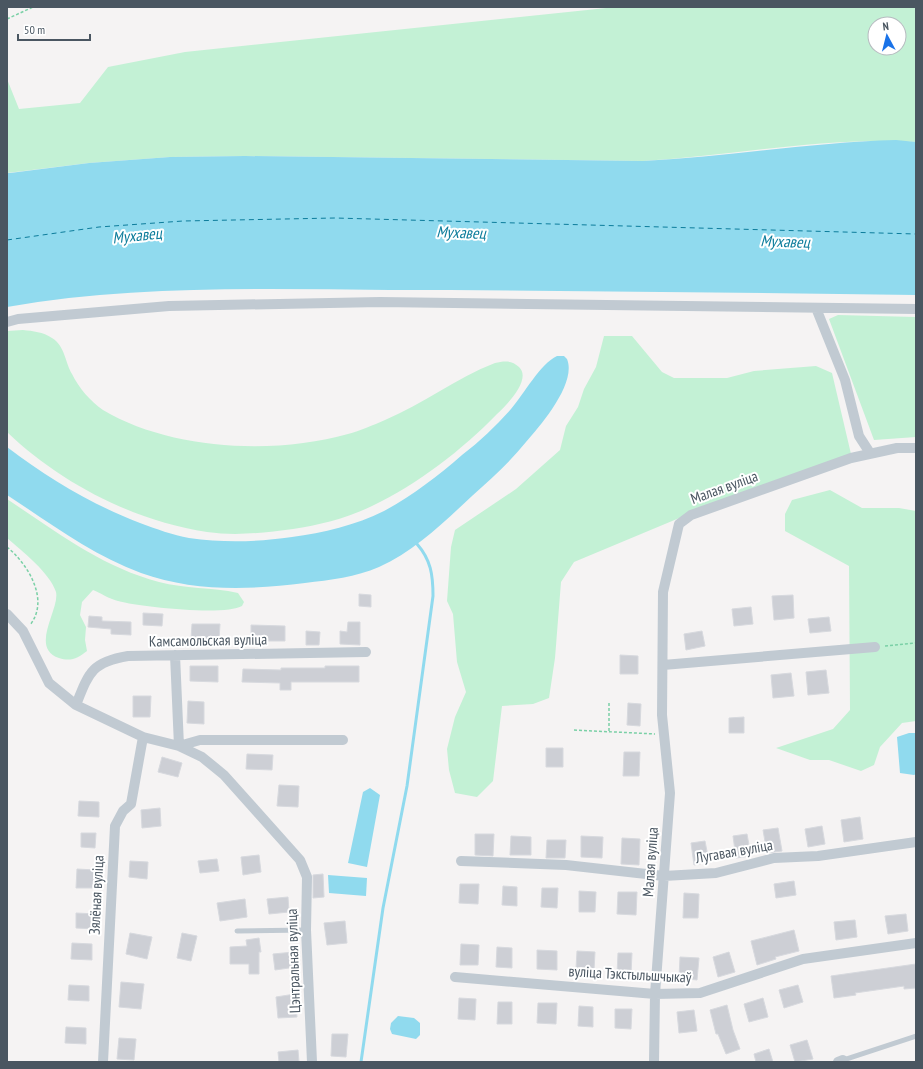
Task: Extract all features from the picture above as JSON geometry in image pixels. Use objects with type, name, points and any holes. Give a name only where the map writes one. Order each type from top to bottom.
[{"type":"street","points":[[7,322],[18,319],[170,306],[380,302],[916,309]]},
{"type":"street","points":[[816,308],[845,380],[859,436],[870,453]]},
{"type":"street","name":"Малая вуліца","points":[[654,1062],[655,994],[670,793],[662,715],[663,592],[679,524],[691,515],[851,458],[897,448],[916,448]]},
{"type":"street","points":[[7,614],[23,631],[49,682],[76,705],[142,737],[179,746],[200,740],[343,740]]},
{"type":"street","points":[[663,665],[875,647]]},
{"type":"street","name":"Камсамольская вуліца","points":[[76,705],[91,673],[103,662],[128,656],[366,652]]},
{"type":"street","points":[[175,655],[179,746]]},
{"type":"street","name":"Зялёная вуліца","points":[[103,1062],[115,826],[123,811],[131,804],[142,737]]},
{"type":"street","name":"Цэнтральная вуліца","points":[[179,746],[202,757],[224,775],[300,860],[306,877],[306,930],[312,1062]]},
{"type":"street","name":"Лугавая вуліца","points":[[461,861],[566,865],[664,876],[716,873],[774,858],[826,855],[916,842]]},
{"type":"street","name":"вуліца Тэкстыльшчыкаў","points":[[455,977],[655,994],[700,993],[735,980],[803,959],[916,943]]},
{"type":"lane","points":[[237,931],[306,930]]},
{"type":"lane","points":[[840,1061],[916,1036]]},
{"type":"path","points":[[7,19],[33,7]]},
{"type":"path","points":[[7,547],[15,554],[25,567],[34,584],[37,598],[38,610],[35,619],[23,631]]},
{"type":"path","points":[[875,647],[916,643]]},
{"type":"path","points":[[609,702],[609,732]]},
{"type":"path","points":[[574,730],[664,734]]},
{"type":"green space","points":[[616,7],[916,7],[916,142],[882,141],[813,144],[677,159],[643,161],[245,156],[170,157],[89,163],[7,173],[7,79],[19,109],[80,103],[108,67],[185,52]]},
{"type":"green space","points":[[838,315],[916,317],[916,437],[874,440],[829,319]]},
{"type":"green space","points":[[23,330],[42,333],[49,336],[60,345],[78,384],[85,394],[103,410],[130,423],[159,434],[190,441],[223,445],[288,445],[319,441],[353,433],[399,414],[467,376],[495,363],[514,363],[522,372],[522,378],[517,392],[506,405],[454,453],[423,477],[372,506],[343,517],[303,527],[250,534],[207,532],[180,527],[152,519],[100,497],[50,468],[7,432],[7,331]]},
{"type":"green space","points":[[604,336],[632,336],[662,372],[674,378],[727,378],[754,371],[816,366],[832,373],[851,454],[720,501],[574,562],[561,582],[555,658],[549,698],[533,704],[502,706],[493,781],[477,797],[455,793],[449,770],[447,749],[455,717],[466,692],[457,662],[453,614],[447,601],[451,547],[455,530],[516,489],[560,450],[566,426],[578,407],[584,389],[596,367]]},
{"type":"green space","points":[[830,490],[862,508],[899,508],[916,511],[916,721],[902,723],[880,747],[874,765],[861,771],[829,760],[810,760],[776,748],[833,729],[850,710],[849,566],[785,531],[785,514],[792,500]]},
{"type":"green space","points":[[7,499],[80,547],[118,567],[159,582],[238,593],[244,602],[242,606],[233,609],[182,610],[144,606],[118,601],[93,590],[82,602],[80,615],[86,627],[85,640],[87,651],[74,659],[67,660],[59,658],[50,653],[46,646],[46,637],[56,599],[56,592],[48,577],[42,570],[7,538]]},
{"type":"water","name":"Мухавец","points":[[896,140],[916,142],[916,295],[246,289],[102,295],[7,307],[7,173],[89,163],[170,157],[245,156],[643,161],[864,141]]},
{"type":"water","points":[[557,356],[564,356],[567,359],[569,369],[567,380],[556,403],[548,415],[513,456],[451,516],[405,553],[379,567],[352,576],[324,581],[243,588],[222,588],[181,584],[141,573],[105,557],[72,538],[7,495],[7,447],[39,470],[104,508],[164,532],[183,537],[215,541],[253,541],[279,539],[339,528],[384,511],[405,499],[434,478],[494,427],[511,409],[538,372]]},
{"type":"water","points":[[909,733],[916,733],[916,774],[914,775],[900,773],[897,737]]},
{"type":"water","points":[[370,788],[380,795],[367,867],[348,863],[363,792]]},
{"type":"water","points":[[328,875],[367,878],[366,896],[329,893]]},
{"type":"water","points":[[398,1016],[414,1018],[420,1023],[420,1035],[416,1039],[392,1034],[390,1029],[391,1023]]},
{"type":"building","points":[[359,594],[371,595],[371,607],[359,606]]},
{"type":"building","points":[[793,595],[794,618],[774,620],[772,596]]},
{"type":"building","points":[[751,607],[753,624],[734,626],[732,609]]},
{"type":"building","points":[[143,613],[163,614],[162,626],[143,625]]},
{"type":"building","points":[[89,616],[102,617],[102,621],[131,622],[131,635],[111,634],[111,629],[88,627]]},
{"type":"building","points":[[829,617],[831,631],[810,633],[808,619]]},
{"type":"building","points":[[348,622],[360,622],[360,645],[340,644],[340,631],[347,632]]},
{"type":"building","points":[[192,624],[220,624],[219,640],[191,639]]},
{"type":"building","points":[[251,625],[285,626],[285,641],[251,641]]},
{"type":"building","points":[[306,631],[320,632],[319,645],[306,645]]},
{"type":"building","points":[[702,631],[705,646],[686,650],[684,634]]},
{"type":"building","points":[[620,655],[638,656],[638,674],[620,674]]},
{"type":"building","points":[[190,666],[218,666],[218,682],[190,681]]},
{"type":"building","points":[[325,666],[359,666],[359,682],[291,682],[291,690],[280,690],[280,683],[242,682],[243,669],[281,670],[281,668],[325,668]]},
{"type":"building","points":[[826,670],[829,693],[808,695],[806,672]]},
{"type":"building","points":[[791,673],[794,696],[773,698],[771,675]]},
{"type":"building","points":[[133,696],[151,696],[150,717],[133,717]]},
{"type":"building","points":[[188,701],[204,702],[204,724],[187,723]]},
{"type":"building","points":[[628,703],[641,704],[640,726],[627,725]]},
{"type":"building","points":[[744,717],[744,733],[729,733],[729,718]]},
{"type":"building","points":[[546,748],[563,748],[563,767],[546,767]]},
{"type":"building","points":[[624,752],[640,752],[639,776],[623,776]]},
{"type":"building","points":[[247,754],[273,755],[272,770],[246,769]]},
{"type":"building","points":[[162,757],[182,763],[178,777],[158,772]]},
{"type":"building","points":[[279,785],[299,786],[298,807],[277,806]]},
{"type":"building","points":[[79,801],[99,802],[99,817],[78,816]]},
{"type":"building","points":[[160,808],[161,826],[142,828],[141,810]]},
{"type":"building","points":[[860,817],[863,839],[844,842],[841,820]]},
{"type":"building","points":[[822,826],[825,844],[808,847],[805,829]]},
{"type":"building","points":[[778,828],[782,851],[767,853],[763,830]]},
{"type":"building","points":[[81,833],[96,833],[95,848],[81,847]]},
{"type":"building","points":[[475,834],[494,834],[493,856],[475,855]]},
{"type":"building","points":[[747,834],[751,856],[736,858],[733,836]]},
{"type":"building","points":[[511,836],[531,837],[531,855],[510,855]]},
{"type":"building","points":[[581,836],[603,837],[602,858],[581,857]]},
{"type":"building","points":[[622,838],[640,839],[639,865],[621,864]]},
{"type":"building","points":[[547,840],[566,840],[565,858],[546,858]]},
{"type":"building","points":[[705,841],[709,862],[694,865],[691,843]]},
{"type":"building","points":[[259,855],[261,872],[243,875],[241,857]]},
{"type":"building","points":[[217,859],[219,871],[200,873],[198,861]]},
{"type":"building","points":[[130,861],[148,862],[147,879],[129,877]]},
{"type":"building","points":[[77,869],[95,870],[95,888],[76,888]]},
{"type":"building","points":[[323,874],[324,897],[313,898],[313,875]]},
{"type":"building","points":[[794,881],[796,895],[776,898],[774,884]]},
{"type":"building","points":[[460,884],[479,884],[478,904],[459,903]]},
{"type":"building","points":[[503,886],[517,887],[517,906],[502,905]]},
{"type":"building","points":[[542,888],[558,888],[557,908],[541,907]]},
{"type":"building","points":[[579,891],[596,892],[595,912],[579,912]]},
{"type":"building","points":[[618,892],[637,892],[636,915],[617,914]]},
{"type":"building","points":[[684,893],[699,894],[698,918],[683,918]]},
{"type":"building","points":[[288,897],[289,912],[269,914],[267,899]]},
{"type":"building","points":[[245,899],[247,917],[220,921],[217,903]]},
{"type":"building","points":[[76,913],[97,914],[96,929],[76,928]]},
{"type":"building","points":[[906,914],[908,931],[888,934],[885,916]]},
{"type":"building","points":[[855,920],[857,937],[836,940],[834,922]]},
{"type":"building","points":[[345,921],[347,943],[327,945],[324,923]]},
{"type":"building","points":[[794,930],[799,951],[775,957],[776,959],[757,965],[751,941]]},
{"type":"building","points":[[130,933],[152,937],[147,959],[126,954]]},
{"type":"building","points":[[182,933],[197,936],[191,961],[177,958]]},
{"type":"building","points":[[259,938],[261,952],[259,952],[259,974],[249,974],[249,964],[230,964],[230,947],[247,946],[246,940]]},
{"type":"building","points":[[72,943],[92,944],[92,960],[71,959]]},
{"type":"building","points":[[461,944],[479,945],[478,965],[460,965]]},
{"type":"building","points":[[497,947],[512,948],[512,968],[496,967]]},
{"type":"building","points":[[537,950],[557,951],[557,970],[537,969]]},
{"type":"building","points":[[577,951],[595,952],[594,970],[576,969]]},
{"type":"building","points":[[294,952],[296,967],[275,970],[273,954]]},
{"type":"building","points":[[729,952],[735,972],[718,977],[713,957]]},
{"type":"building","points":[[618,953],[632,953],[631,974],[617,974]]},
{"type":"building","points":[[680,957],[699,958],[697,980],[679,978]]},
{"type":"building","points":[[916,964],[916,988],[904,989],[904,986],[855,993],[856,995],[834,998],[831,976]]},
{"type":"building","points":[[121,982],[144,984],[141,1009],[119,1007]]},
{"type":"building","points":[[69,985],[89,986],[89,1001],[68,1000]]},
{"type":"building","points":[[798,985],[803,1002],[784,1008],[779,990]]},
{"type":"building","points":[[295,994],[297,1017],[278,1018],[276,997]]},
{"type":"building","points":[[459,998],[476,999],[475,1020],[458,1019]]},
{"type":"building","points":[[763,998],[768,1017],[749,1022],[744,1004]]},
{"type":"building","points":[[498,1002],[512,1002],[512,1024],[497,1024]]},
{"type":"building","points":[[538,1003],[557,1003],[556,1024],[537,1023]]},
{"type":"building","points":[[727,1005],[733,1030],[740,1049],[726,1054],[718,1034],[716,1034],[710,1010]]},
{"type":"building","points":[[579,1006],[593,1007],[593,1027],[578,1026]]},
{"type":"building","points":[[615,1009],[632,1009],[631,1029],[615,1028]]},
{"type":"building","points":[[694,1010],[697,1031],[679,1033],[677,1012]]},
{"type":"building","points":[[66,1027],[86,1028],[86,1044],[65,1043]]},
{"type":"building","points":[[332,1034],[348,1034],[346,1057],[331,1056]]},
{"type":"building","points":[[119,1038],[136,1039],[134,1060],[117,1059]]},
{"type":"building","points":[[807,1040],[813,1059],[795,1062],[790,1045]]},
{"type":"building","points":[[769,1049],[773,1062],[756,1062],[754,1054]]},
{"type":"building","points":[[298,1050],[299,1062],[279,1062],[278,1052]]},
{"type":"waterway","points":[[361,1062],[383,908],[407,786],[433,596],[430,568],[422,550],[417,544]]},
{"type":"ferry route","points":[[7,240],[99,227],[183,221],[335,218],[916,234]]}]
